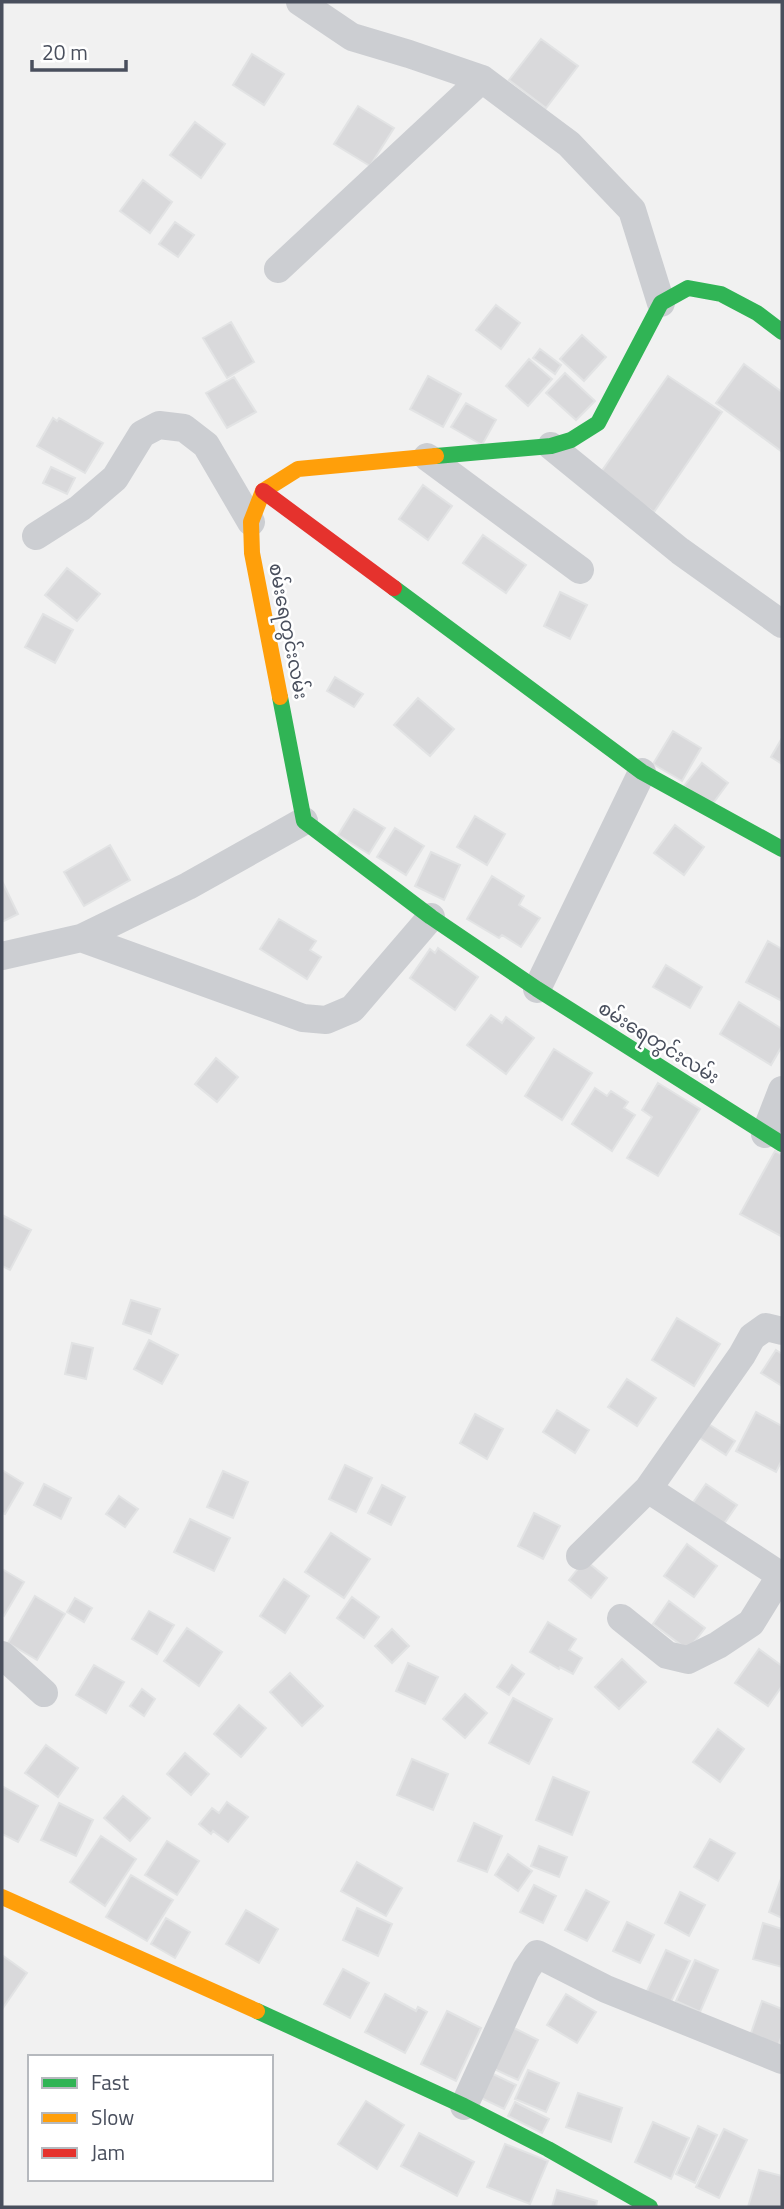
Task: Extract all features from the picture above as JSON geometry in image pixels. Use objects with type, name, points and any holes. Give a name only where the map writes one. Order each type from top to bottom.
[{"type":"street","points":[[300,2],[352,37],[482,79],[569,144],[632,210],[661,303]]},
{"type":"street","points":[[278,269],[482,79]]},
{"type":"street","points":[[782,332],[757,313],[721,294],[688,288],[661,303],[598,423],[571,440],[551,446],[298,469],[263,491],[642,772],[782,849]]},
{"type":"street","points":[[36,536],[80,508],[115,478],[142,434],[159,425],[184,428],[206,445],[251,522]]},
{"type":"street","points":[[551,446],[680,551],[782,624]]},
{"type":"street","points":[[428,457],[580,570]]},
{"type":"street","name":"စမ်းရေတွင်းလမ်း","points":[[263,491],[251,522],[252,553],[304,821],[431,917],[537,989],[774,1139]]},
{"type":"street","points":[[537,989],[642,772]]},
{"type":"street","points":[[2,956],[81,938],[188,886],[304,821]]},
{"type":"street","points":[[81,938],[303,1018],[326,1020],[352,1009],[431,917]]},
{"type":"street","points":[[774,1139],[782,1090]]},
{"type":"street","points":[[580,1556],[648,1489],[752,1337],[766,1327],[782,1331]]},
{"type":"street","points":[[621,1618],[667,1655],[688,1660],[718,1645],[751,1623],[781,1574],[648,1489]]},
{"type":"street","points":[[2,1655],[44,1693]]},
{"type":"street","points":[[5,1905],[257,2011],[464,2106],[548,2149],[650,2207]]},
{"type":"street","points":[[464,2106],[526,1970],[537,1954],[606,1989],[782,2060]]},
{"type":"building","points":[[541,39],[578,66],[546,108],[509,80]]},
{"type":"building","points":[[252,54],[284,74],[264,105],[233,85]]},
{"type":"building","points":[[358,106],[394,128],[370,166],[334,144]]},
{"type":"building","points":[[195,122],[225,144],[201,178],[170,155]]},
{"type":"building","points":[[143,180],[172,202],[150,233],[120,211]]},
{"type":"building","points":[[175,222],[194,235],[178,257],[159,244]]},
{"type":"building","points":[[496,305],[520,323],[501,349],[476,330]]},
{"type":"building","points":[[231,322],[254,362],[227,378],[203,338]]},
{"type":"building","points":[[582,335],[606,357],[584,381],[560,359]]},
{"type":"building","points":[[540,349],[561,365],[555,374],[533,358]]},
{"type":"building","points":[[529,359],[552,379],[528,406],[506,386]]},
{"type":"building","points":[[744,364],[782,392],[781,451],[716,403]]},
{"type":"building","points":[[565,373],[595,401],[576,420],[546,393]]},
{"type":"building","points":[[428,376],[461,394],[443,427],[410,409]]},
{"type":"building","points":[[668,376],[722,412],[654,512],[599,475]]},
{"type":"building","points":[[234,377],[256,412],[227,428],[206,393]]},
{"type":"building","points":[[466,403],[496,420],[482,445],[451,427]]},
{"type":"building","points":[[53,418],[57,421],[59,418],[103,443],[85,473],[37,446]]},
{"type":"building","points":[[51,467],[75,478],[67,494],[43,483]]},
{"type":"building","points":[[423,485],[452,506],[428,540],[399,519]]},
{"type":"building","points":[[483,535],[526,565],[506,593],[463,563]]},
{"type":"building","points":[[67,568],[100,594],[77,621],[45,595]]},
{"type":"building","points":[[560,592],[587,605],[570,639],[544,626]]},
{"type":"building","points":[[43,614],[73,630],[55,663],[25,647]]},
{"type":"building","points":[[335,677],[363,694],[354,707],[327,691]]},
{"type":"building","points":[[418,698],[454,729],[430,756],[394,725]]},
{"type":"building","points":[[673,731],[701,748],[682,781],[653,764]]},
{"type":"building","points":[[782,738],[782,764],[771,757]]},
{"type":"building","points":[[702,763],[728,783],[711,806],[684,786]]},
{"type":"building","points":[[354,809],[385,828],[369,854],[338,835]]},
{"type":"building","points":[[475,816],[505,834],[487,865],[457,847]]},
{"type":"building","points":[[675,825],[704,847],[684,875],[654,853]]},
{"type":"building","points":[[395,828],[424,846],[406,875],[377,857]]},
{"type":"building","points":[[110,845],[130,880],[84,906],[64,872]]},
{"type":"building","points":[[431,852],[460,865],[444,900],[415,886]]},
{"type":"building","points":[[492,876],[524,896],[519,905],[540,918],[521,947],[502,935],[499,938],[467,919]]},
{"type":"building","points":[[2,881],[18,914],[2,922]]},
{"type":"building","points":[[279,919],[316,941],[310,950],[321,957],[307,979],[260,949]]},
{"type":"building","points":[[768,941],[782,949],[782,1001],[746,982]]},
{"type":"building","points":[[438,948],[478,977],[455,1010],[410,978],[430,949],[435,953]]},
{"type":"building","points":[[666,965],[702,987],[690,1008],[653,987]]},
{"type":"building","points":[[739,1002],[782,1029],[782,1046],[771,1065],[720,1034]]},
{"type":"building","points":[[491,1015],[502,1023],[506,1017],[534,1038],[506,1074],[467,1045]]},
{"type":"building","points":[[554,1049],[592,1073],[562,1120],[525,1096]]},
{"type":"building","points":[[216,1058],[238,1077],[217,1102],[195,1084]]},
{"type":"building","points":[[658,1083],[700,1109],[658,1176],[627,1158],[652,1117],[642,1110]]},
{"type":"building","points":[[595,1088],[607,1096],[611,1091],[628,1102],[624,1108],[635,1115],[612,1151],[572,1124]]},
{"type":"building","points":[[775,1151],[782,1155],[781,1236],[740,1214]]},
{"type":"building","points":[[2,1215],[31,1230],[10,1270],[2,1266]]},
{"type":"building","points":[[131,1300],[160,1309],[151,1334],[123,1324]]},
{"type":"building","points":[[677,1318],[720,1344],[694,1386],[652,1360]]},
{"type":"building","points":[[149,1340],[178,1355],[162,1384],[134,1369]]},
{"type":"building","points":[[72,1343],[93,1348],[86,1379],[65,1374]]},
{"type":"building","points":[[776,1350],[782,1354],[782,1386],[761,1373]]},
{"type":"building","points":[[627,1379],[656,1398],[637,1426],[608,1407]]},
{"type":"building","points":[[557,1410],[589,1430],[575,1453],[543,1432]]},
{"type":"building","points":[[756,1412],[782,1426],[782,1460],[776,1472],[736,1451]]},
{"type":"building","points":[[475,1414],[503,1429],[487,1459],[460,1443]]},
{"type":"building","points":[[707,1423],[735,1441],[726,1455],[698,1437]]},
{"type":"building","points":[[345,1465],[372,1478],[356,1512],[329,1499]]},
{"type":"building","points":[[2,1470],[23,1483],[5,1514],[2,1513]]},
{"type":"building","points":[[223,1471],[248,1482],[233,1518],[207,1507]]},
{"type":"building","points":[[44,1484],[71,1498],[61,1519],[34,1505]]},
{"type":"building","points":[[706,1484],[737,1505],[719,1531],[688,1510]]},
{"type":"building","points":[[382,1485],[405,1497],[391,1525],[368,1513]]},
{"type":"building","points":[[119,1496],[138,1509],[125,1527],[106,1514]]},
{"type":"building","points":[[534,1513],[560,1526],[543,1559],[518,1546]]},
{"type":"building","points":[[190,1519],[230,1538],[214,1571],[174,1552]]},
{"type":"building","points":[[331,1533],[370,1559],[344,1598],[305,1572]]},
{"type":"building","points":[[687,1544],[717,1566],[694,1597],[664,1576]]},
{"type":"building","points":[[585,1560],[607,1578],[591,1598],[569,1580]]},
{"type":"building","points":[[2,1569],[24,1582],[4,1616],[2,1614]]},
{"type":"building","points":[[284,1579],[309,1596],[285,1633],[260,1616]]},
{"type":"building","points":[[35,1596],[65,1614],[37,1660],[8,1643]]},
{"type":"building","points":[[352,1597],[379,1617],[364,1638],[337,1618]]},
{"type":"building","points":[[75,1598],[92,1608],[84,1622],[67,1612]]},
{"type":"building","points":[[669,1601],[705,1628],[688,1650],[653,1624]]},
{"type":"building","points":[[149,1611],[174,1625],[157,1654],[132,1639]]},
{"type":"building","points":[[548,1622],[576,1639],[569,1650],[582,1658],[573,1674],[530,1652]]},
{"type":"building","points":[[187,1628],[222,1652],[199,1686],[164,1661]]},
{"type":"building","points":[[392,1629],[409,1646],[392,1663],[375,1646]]},
{"type":"building","points":[[759,1649],[782,1666],[782,1686],[768,1706],[735,1683]]},
{"type":"building","points":[[622,1659],[646,1682],[619,1709],[595,1687]]},
{"type":"building","points":[[408,1663],[438,1677],[425,1704],[396,1691]]},
{"type":"building","points":[[94,1665],[124,1682],[106,1713],[76,1695]]},
{"type":"building","points":[[512,1665],[524,1674],[509,1695],[497,1687]]},
{"type":"building","points":[[290,1673],[323,1706],[302,1726],[270,1692]]},
{"type":"building","points":[[142,1689],[155,1699],[144,1716],[130,1706]]},
{"type":"building","points":[[465,1694],[487,1713],[465,1738],[443,1719]]},
{"type":"building","points":[[513,1698],[552,1719],[529,1764],[489,1743]]},
{"type":"building","points":[[239,1705],[266,1728],[241,1757],[214,1734]]},
{"type":"building","points":[[718,1729],[744,1749],[720,1782],[693,1762]]},
{"type":"building","points":[[46,1745],[78,1768],[58,1797],[25,1773]]},
{"type":"building","points":[[185,1753],[209,1774],[191,1795],[167,1774]]},
{"type":"building","points":[[412,1759],[448,1774],[433,1810],[397,1795]]},
{"type":"building","points":[[553,1777],[589,1792],[572,1835],[536,1820]]},
{"type":"building","points":[[2,1786],[38,1806],[18,1842],[2,1834]]},
{"type":"building","points":[[123,1796],[150,1818],[130,1841],[104,1818]]},
{"type":"building","points":[[227,1802],[248,1817],[228,1842],[213,1831],[211,1834],[199,1824],[212,1808],[219,1813]]},
{"type":"building","points":[[59,1803],[93,1820],[76,1856],[41,1840]]},
{"type":"building","points":[[474,1823],[502,1836],[487,1872],[458,1861]]},
{"type":"building","points":[[101,1836],[136,1859],[105,1906],[70,1882]]},
{"type":"building","points":[[710,1839],[735,1853],[718,1881],[694,1867]]},
{"type":"building","points":[[167,1841],[199,1861],[177,1895],[145,1875]]},
{"type":"building","points":[[539,1846],[567,1857],[559,1877],[531,1866]]},
{"type":"building","points":[[508,1854],[532,1871],[518,1891],[495,1875]]},
{"type":"building","points":[[357,1862],[402,1888],[386,1916],[341,1891]]},
{"type":"building","points":[[131,1875],[173,1900],[147,1941],[106,1917]]},
{"type":"building","points":[[782,1876],[782,1918],[769,1912]]},
{"type":"building","points":[[534,1885],[556,1896],[543,1923],[520,1912]]},
{"type":"building","points":[[586,1890],[609,1902],[587,1941],[565,1930]]},
{"type":"building","points":[[680,1892],[705,1905],[689,1936],[665,1923]]},
{"type":"building","points":[[357,1908],[392,1924],[378,1956],[343,1940]]},
{"type":"building","points":[[246,1910],[278,1929],[259,1963],[226,1944]]},
{"type":"building","points":[[166,1918],[190,1932],[175,1958],[151,1944]]},
{"type":"building","points":[[627,1922],[654,1935],[640,1963],[613,1951]]},
{"type":"building","points":[[763,1923],[782,1929],[782,1967],[753,1959]]},
{"type":"building","points":[[666,1950],[690,1961],[670,2004],[646,1993]]},
{"type":"building","points":[[2,1955],[27,1973],[3,2008],[2,2007]]},
{"type":"building","points":[[695,1960],[718,1970],[700,2012],[676,2001]]},
{"type":"building","points":[[343,1969],[369,1983],[350,2018],[324,2004]]},
{"type":"building","points":[[385,1994],[416,2011],[418,2007],[427,2012],[405,2053],[365,2032]]},
{"type":"building","points":[[566,1994],[596,2012],[577,2043],[547,2025]]},
{"type":"building","points":[[762,2001],[782,2009],[782,2035],[777,2049],[749,2039]]},
{"type":"building","points":[[447,2011],[481,2028],[456,2081],[421,2064]]},
{"type":"building","points":[[510,2026],[538,2040],[518,2080],[490,2067]]},
{"type":"building","points":[[528,2070],[559,2083],[546,2112],[515,2099]]},
{"type":"building","points":[[489,2072],[516,2085],[504,2109],[477,2096]]},
{"type":"building","points":[[578,2093],[622,2108],[611,2142],[566,2127]]},
{"type":"building","points":[[366,2101],[404,2125],[377,2169],[338,2144]]},
{"type":"building","points":[[515,2102],[549,2119],[542,2133],[508,2116]]},
{"type":"building","points":[[653,2122],[689,2138],[671,2179],[635,2162]]},
{"type":"building","points":[[698,2126],[717,2135],[695,2183],[676,2174]]},
{"type":"building","points":[[724,2129],[747,2140],[719,2198],[696,2187]]},
{"type":"building","points":[[419,2133],[474,2162],[457,2196],[401,2166]]},
{"type":"building","points":[[505,2144],[548,2161],[530,2204],[487,2187]]},
{"type":"building","points":[[759,2170],[782,2176],[782,2207],[748,2207]]},
{"type":"building","points":[[557,2190],[597,2201],[596,2207],[552,2207]]},
{"type":"traffic: fast","points":[[436,456],[551,446],[571,440],[598,423],[661,303],[688,288],[721,294],[757,313],[782,332]]},
{"type":"traffic: fast","points":[[394,588],[642,772],[782,849]]},
{"type":"traffic: fast","points":[[280,697],[304,821],[431,917],[537,989],[782,1144]]},
{"type":"traffic: fast","points":[[257,2011],[464,2106],[548,2149],[650,2207]]},
{"type":"traffic: slow","points":[[280,697],[252,553],[251,522],[263,491],[298,469],[436,456]]},
{"type":"traffic: slow","points":[[2,1897],[257,2011]]},
{"type":"traffic: jam","points":[[263,491],[394,588]]}]
